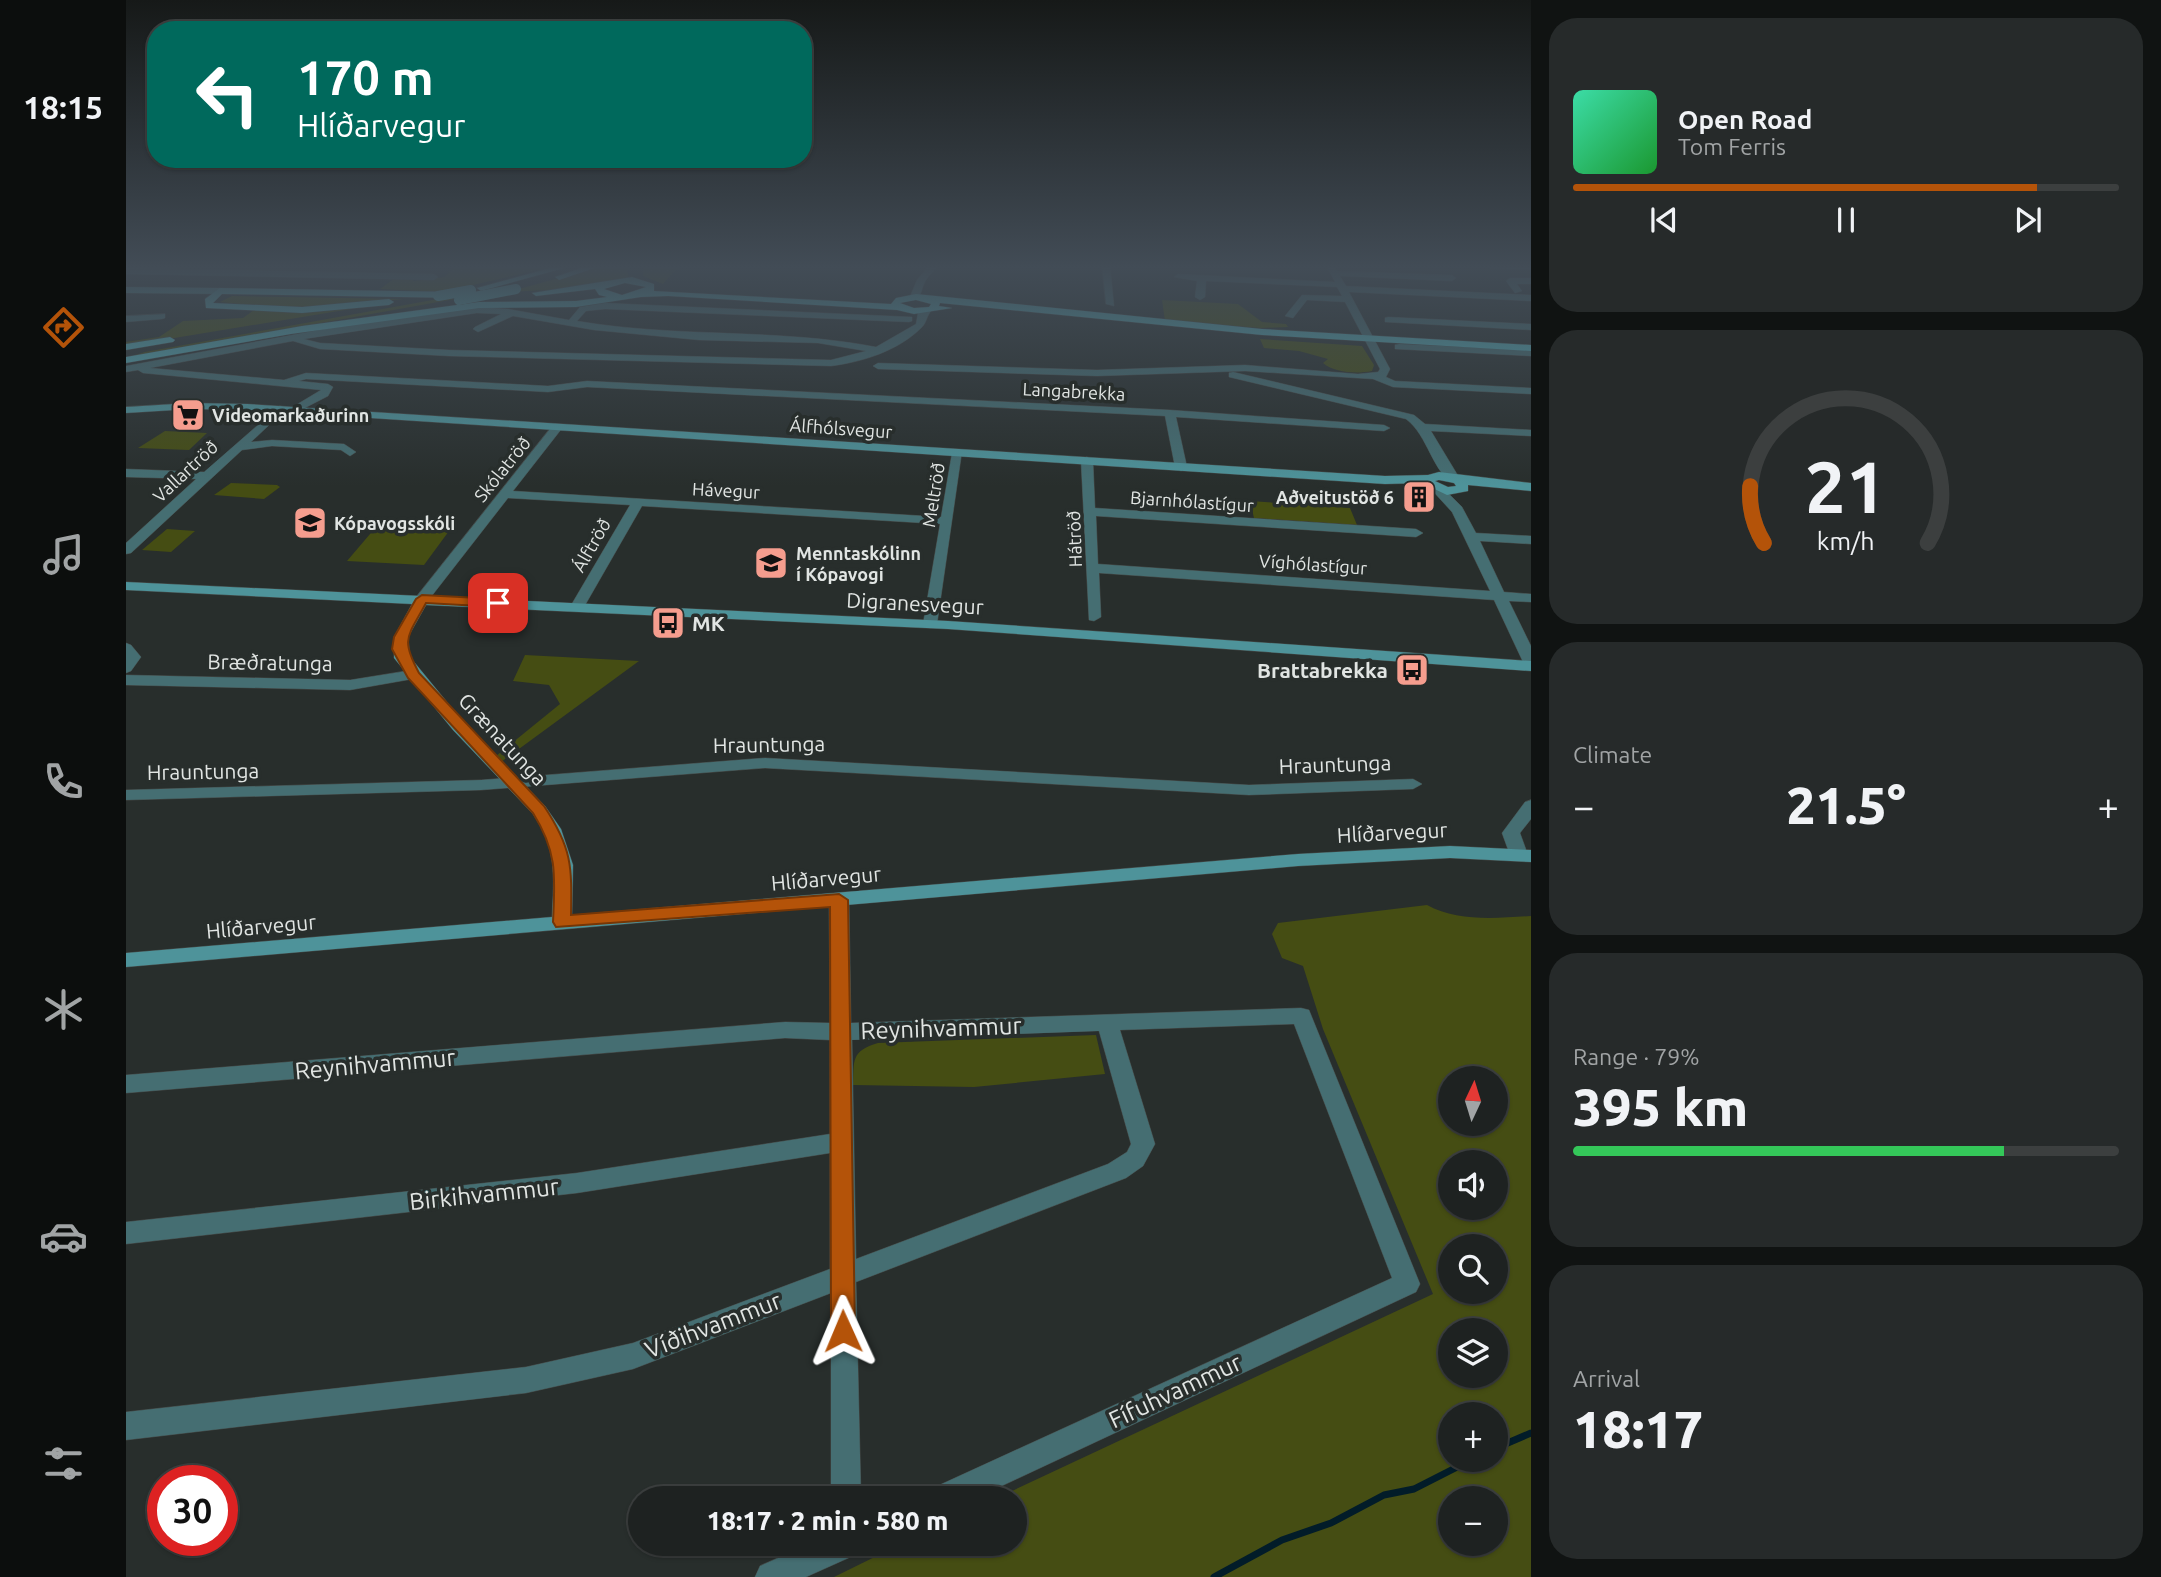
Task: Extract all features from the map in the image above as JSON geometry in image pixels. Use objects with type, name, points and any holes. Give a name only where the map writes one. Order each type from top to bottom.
[{"type":"main road","points":[[126,347],[181,339]]},
{"type":"main road","points":[[126,353],[205,339]]},
{"type":"main road","points":[[128,364],[163,353],[262,339]]},
{"type":"main road","points":[[1382,339],[1531,348]]},
{"type":"street","points":[[128,364],[268,339]]},
{"type":"street","points":[[298,339],[303,343],[595,371],[831,363],[855,360],[891,339]]},
{"type":"street","points":[[762,339],[818,340],[875,350]]},
{"type":"street","points":[[1367,339],[1385,369],[1385,373],[1377,377]]},
{"type":"street","points":[[1399,347],[1531,353]]},
{"type":"street","points":[[128,364],[171,374],[288,381],[323,385],[329,390],[295,410]]},
{"type":"street","points":[[878,366],[1234,374],[1397,413],[1425,428],[1531,433]]},
{"type":"street","points":[[1137,377],[1234,374],[1245,368],[1377,377],[1393,384],[1531,391]]},
{"type":"street","points":[[288,381],[306,376],[548,389],[595,371]]},
{"type":"street","name":"Langabrekka","points":[[595,371],[1384,428]]},
{"type":"street","name":"Álfhólsvegur","points":[[126,410],[191,406],[280,409],[1459,484]]},
{"type":"street","name":"Vallartröð","points":[[126,551],[280,409]]},
{"type":"street","points":[[1170,413],[1181,467]]},
{"type":"street","name":"Skólatröð","points":[[422,599],[557,428]]},
{"type":"street","points":[[1425,428],[1438,458],[1459,484],[1458,510]]},
{"type":"street","name":"Vallartröð","points":[[237,447],[272,443],[344,447],[350,452]]},
{"type":"street","name":"Meltröð","points":[[930,624],[958,453]]},
{"type":"street","points":[[1438,458],[1433,483],[1458,510],[1531,664]]},
{"type":"street","name":"Hátröð","points":[[1087,461],[1094,617]]},
{"type":"street","points":[[126,473],[204,477]]},
{"type":"street","points":[[1459,484],[1531,487]]},
{"type":"street","name":"Hávegur","points":[[504,494],[947,521]]},
{"type":"street","name":"Álftröð","points":[[577,607],[638,502]]},
{"type":"street","name":"Bjarnhólastígur","points":[[1091,512],[1416,533]]},
{"type":"street","points":[[1472,537],[1531,540]]},
{"type":"street","name":"Víghólastígur","points":[[1092,568],[1531,598]]},
{"type":"street","name":"Digranesvegur","points":[[126,577],[255,590]]},
{"type":"street","name":"Digranesvegur","points":[[126,586],[930,624],[1531,664]]},
{"type":"street","name":"Grænatunga","points":[[422,599],[401,637],[399,649],[413,675],[538,810],[560,847],[564,865],[562,922]]},
{"type":"street","points":[[126,648],[133,657],[126,668]]},
{"type":"street","name":"Bræðratunga","points":[[126,680],[349,685],[413,675]]},
{"type":"street","name":"Hrauntunga","points":[[126,795],[331,791],[786,763],[1249,790],[1413,784]]},
{"type":"street","points":[[1525,855],[1511,833],[1531,806]]},
{"type":"street","name":"Hlíðarvegur","points":[[126,960],[1312,859],[1450,852],[1525,855]]},
{"type":"street","points":[[839,900],[846,1486]]},
{"type":"street","name":"Reynihvammur","points":[[126,1084],[786,1030],[839,1032],[1301,1016],[1407,1284]]},
{"type":"street","name":"Víðihvammur","points":[[126,1426],[526,1380],[633,1356],[1118,1171],[1135,1159],[1143,1144],[1140,1126],[1107,1023]]},
{"type":"street","name":"Birkihvammur","points":[[126,1233],[577,1183],[840,1142]]},
{"type":"street","name":"Fífuhvammur","points":[[969,1486],[1407,1284]]},
{"type":"street","points":[[771,1577],[817,1556]]},
{"type":"green space","points":[[148,339],[171,339],[126,346],[126,342]]},
{"type":"green space","points":[[219,339],[234,339],[126,358]]},
{"type":"green space","points":[[1260,339],[1362,346],[1374,365],[1372,371],[1340,371],[1323,363],[1328,359],[1299,351],[1264,348]]},
{"type":"green space","points":[[165,431],[207,433],[189,450],[138,448]]},
{"type":"green space","points":[[231,483],[280,487],[264,499],[214,495]]},
{"type":"green space","points":[[1250,501],[1350,508],[1357,525],[1254,518]]},
{"type":"green space","points":[[376,527],[449,531],[424,565],[347,561]]},
{"type":"green space","points":[[167,529],[195,531],[171,552],[142,550]]},
{"type":"green space","points":[[525,655],[639,661],[501,762],[496,756],[560,704],[549,685],[513,681]]},
{"type":"green space","points":[[1427,905],[1464,916],[1531,916],[1531,1577],[834,1577],[877,1556],[1027,1556],[1027,1486],[1023,1486],[1433,1294],[1323,1029],[1303,966],[1282,958],[1272,934],[1278,923]]},
{"type":"green space","points":[[1096,1035],[1105,1074],[974,1087],[853,1085],[858,1053],[878,1043]]},
{"type":"waterway","points":[[1508,1443],[1531,1433]]},
{"type":"waterway","points":[[1214,1577],[1282,1540],[1331,1523],[1384,1495],[1414,1489],[1447,1472]]},
{"type":"place","name":"Videomarkaðurinn","points":[[188,415]]},
{"type":"place","name":"Aðveitustöð 6","points":[[1419,497]]},
{"type":"place","name":"Kópavogsskóli","points":[[310,523]]},
{"type":"place","name":"Menntaskólinn í Kópavogi","points":[[771,563]]},
{"type":"place","name":"MK","points":[[668,623]]},
{"type":"place","name":"Brattabrekka","points":[[1412,670]]},
{"type":"route","points":[[498,603],[422,599],[401,637],[399,649],[413,675],[538,810],[552,830],[564,865],[562,922],[839,900],[843,1331]]}]
